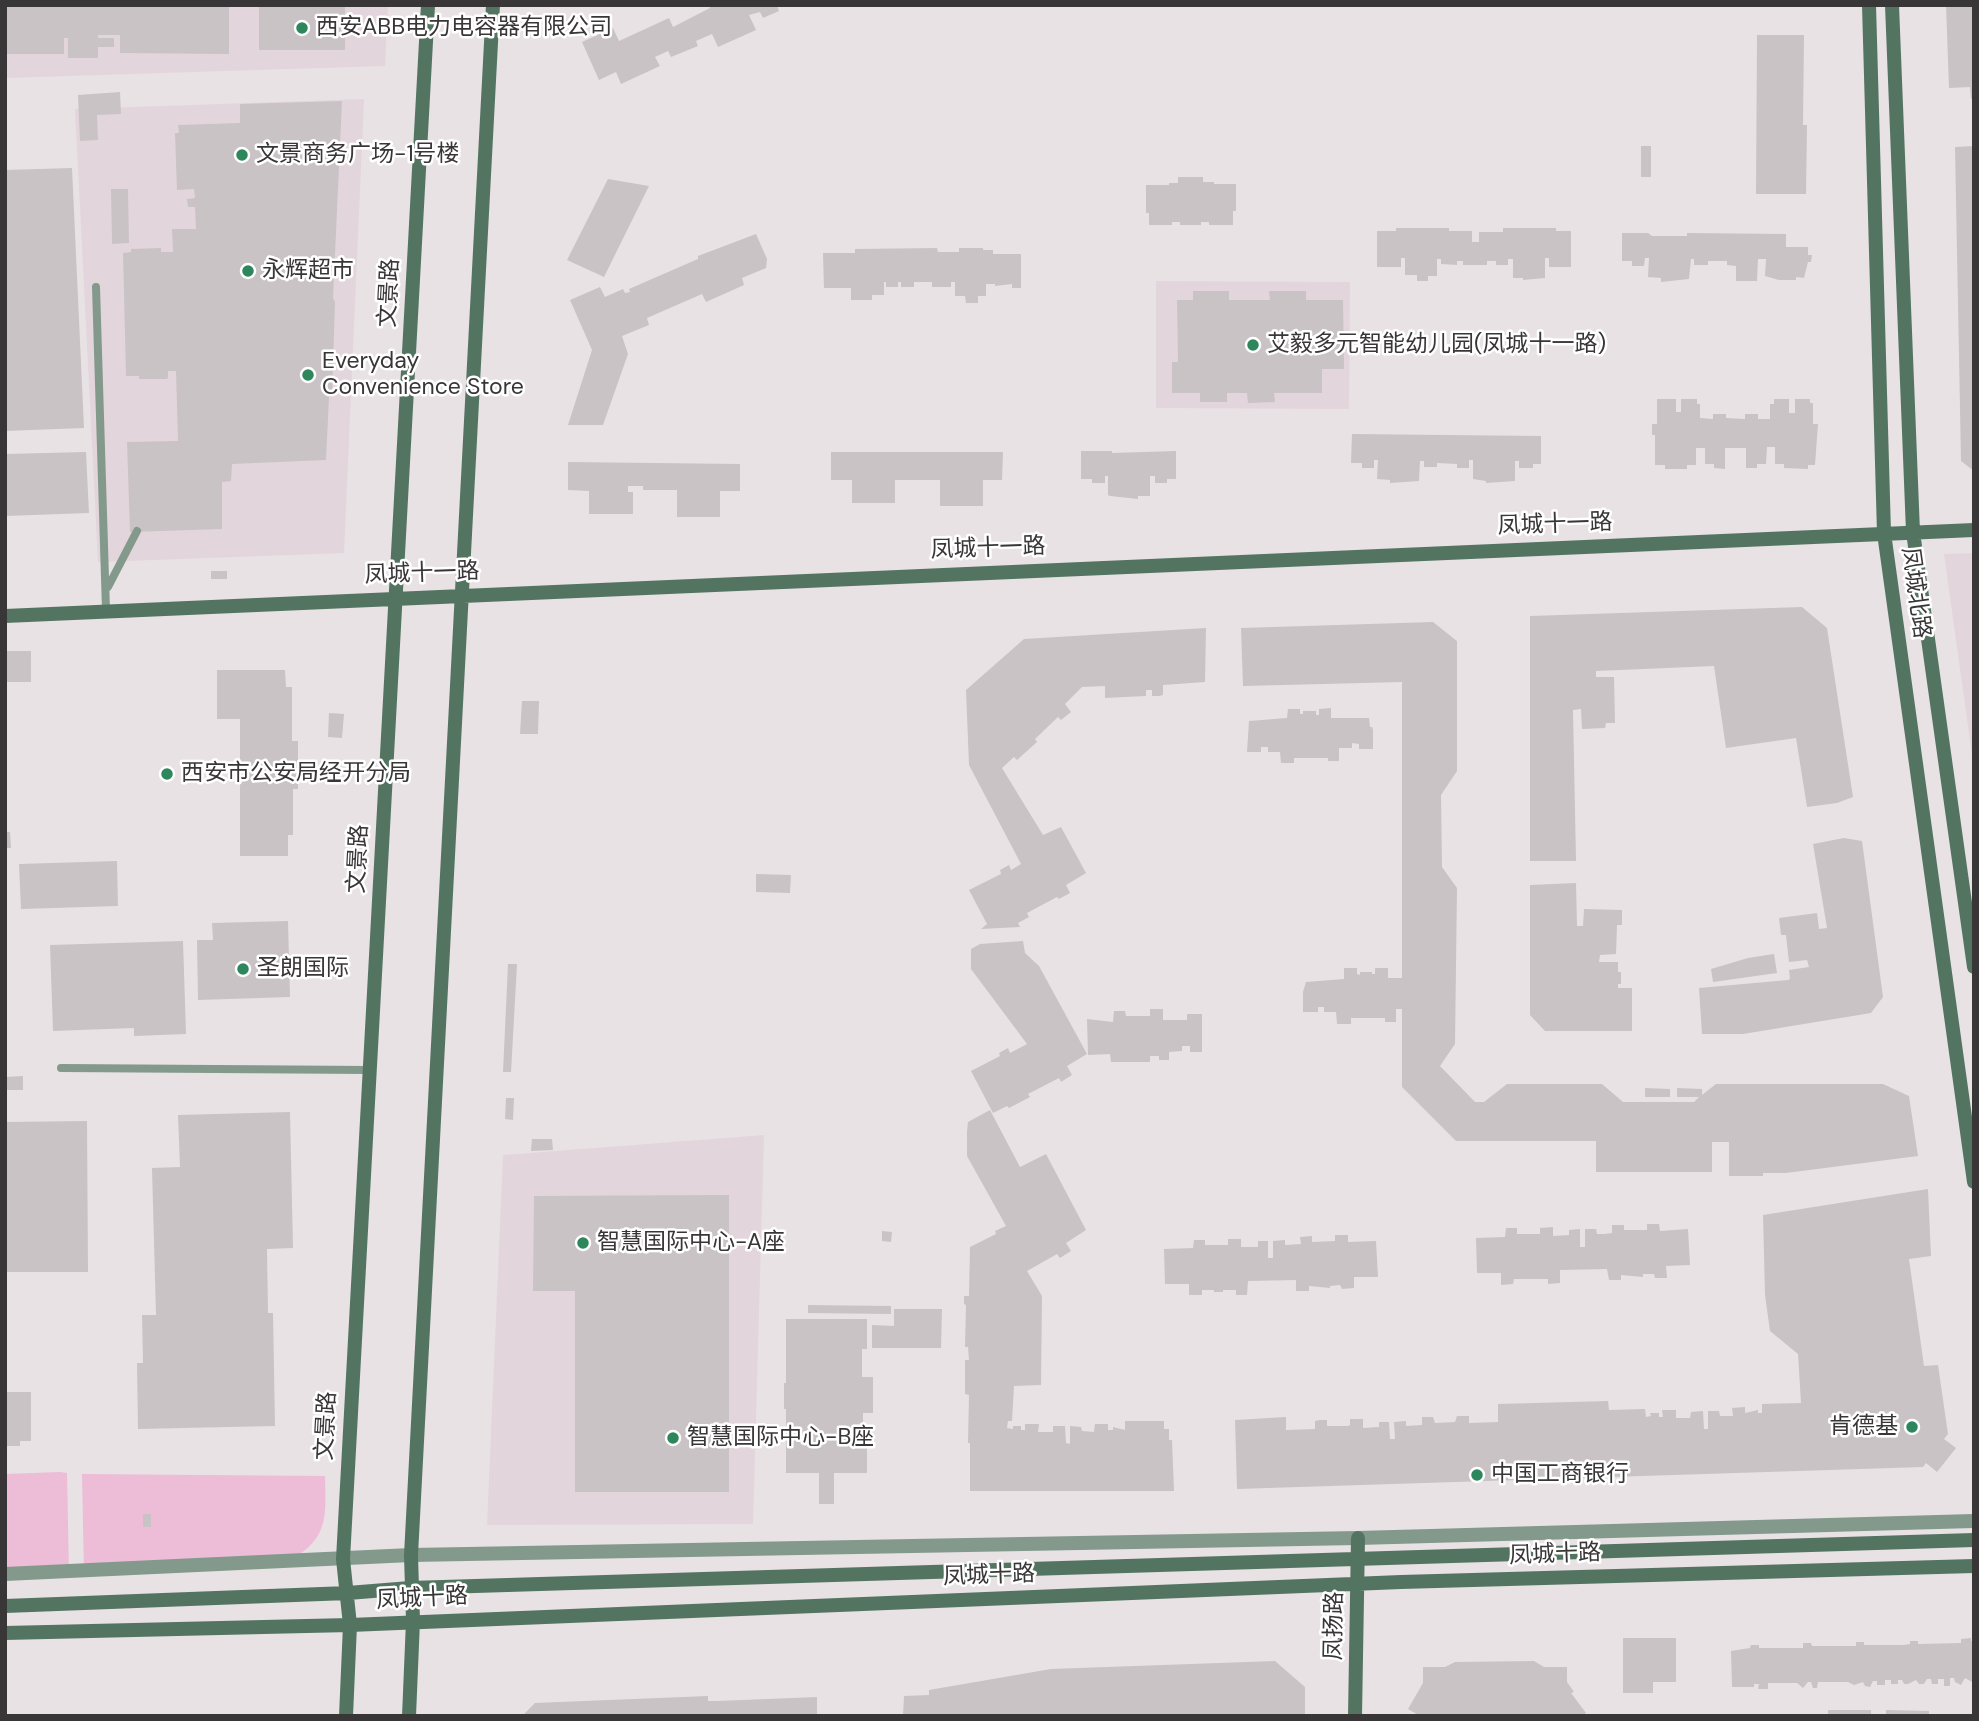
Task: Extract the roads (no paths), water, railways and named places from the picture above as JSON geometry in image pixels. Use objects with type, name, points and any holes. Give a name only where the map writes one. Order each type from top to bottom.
[{"type":"main road","name":"文景路","points":[[345,1716],[350,1625],[342,1559],[428,5]]},
{"type":"main road","points":[[408,1716],[413,1621],[411,1555],[493,5]]},
{"type":"main road","name":"凤城北路","points":[[1869,5],[1884,533],[1974,1182]]},
{"type":"main road","name":"凤城北路","points":[[1892,5],[1913,532],[1974,967]]},
{"type":"main road","name":"凤城十一路","points":[[5,616],[1974,530]]},
{"type":"main road","name":"凤扬路","points":[[1355,1716],[1358,1538]]},
{"type":"main road","name":"凤城十路","points":[[5,1606],[348,1593],[410,1588],[1974,1540]]},
{"type":"main road","name":"凤城十路","points":[[5,1633],[350,1625],[1359,1584],[1974,1566]]},
{"type":"street","points":[[5,1574],[411,1555],[1358,1538],[1974,1521]]},
{"type":"lane","points":[[96,288],[106,610]]},
{"type":"lane","points":[[107,589],[137,531]]},
{"type":"lane","points":[[61,1068],[370,1070]]},
{"type":"place","name":"西安ABB电力电容器有限公司","points":[[302,28]]},
{"type":"place","name":"文景商务广场-1号楼","points":[[242,155]]},
{"type":"place","name":"永辉超市","points":[[248,271]]},
{"type":"place","name":"艾毅多元智能幼儿园(凤城十一路)","points":[[1253,345]]},
{"type":"place","name":"Everyday Convenience Store","points":[[308,375]]},
{"type":"place","name":"西安市公安局经开分局","points":[[167,774]]},
{"type":"place","name":"圣朗国际","points":[[243,969]]},
{"type":"place","name":"智慧国际中心-A座","points":[[583,1243]]},
{"type":"place","name":"肯德基","points":[[1912,1427]]},
{"type":"place","name":"智慧国际中心-B座","points":[[673,1438]]},
{"type":"place","name":"中国工商银行","points":[[1477,1475]]}]
